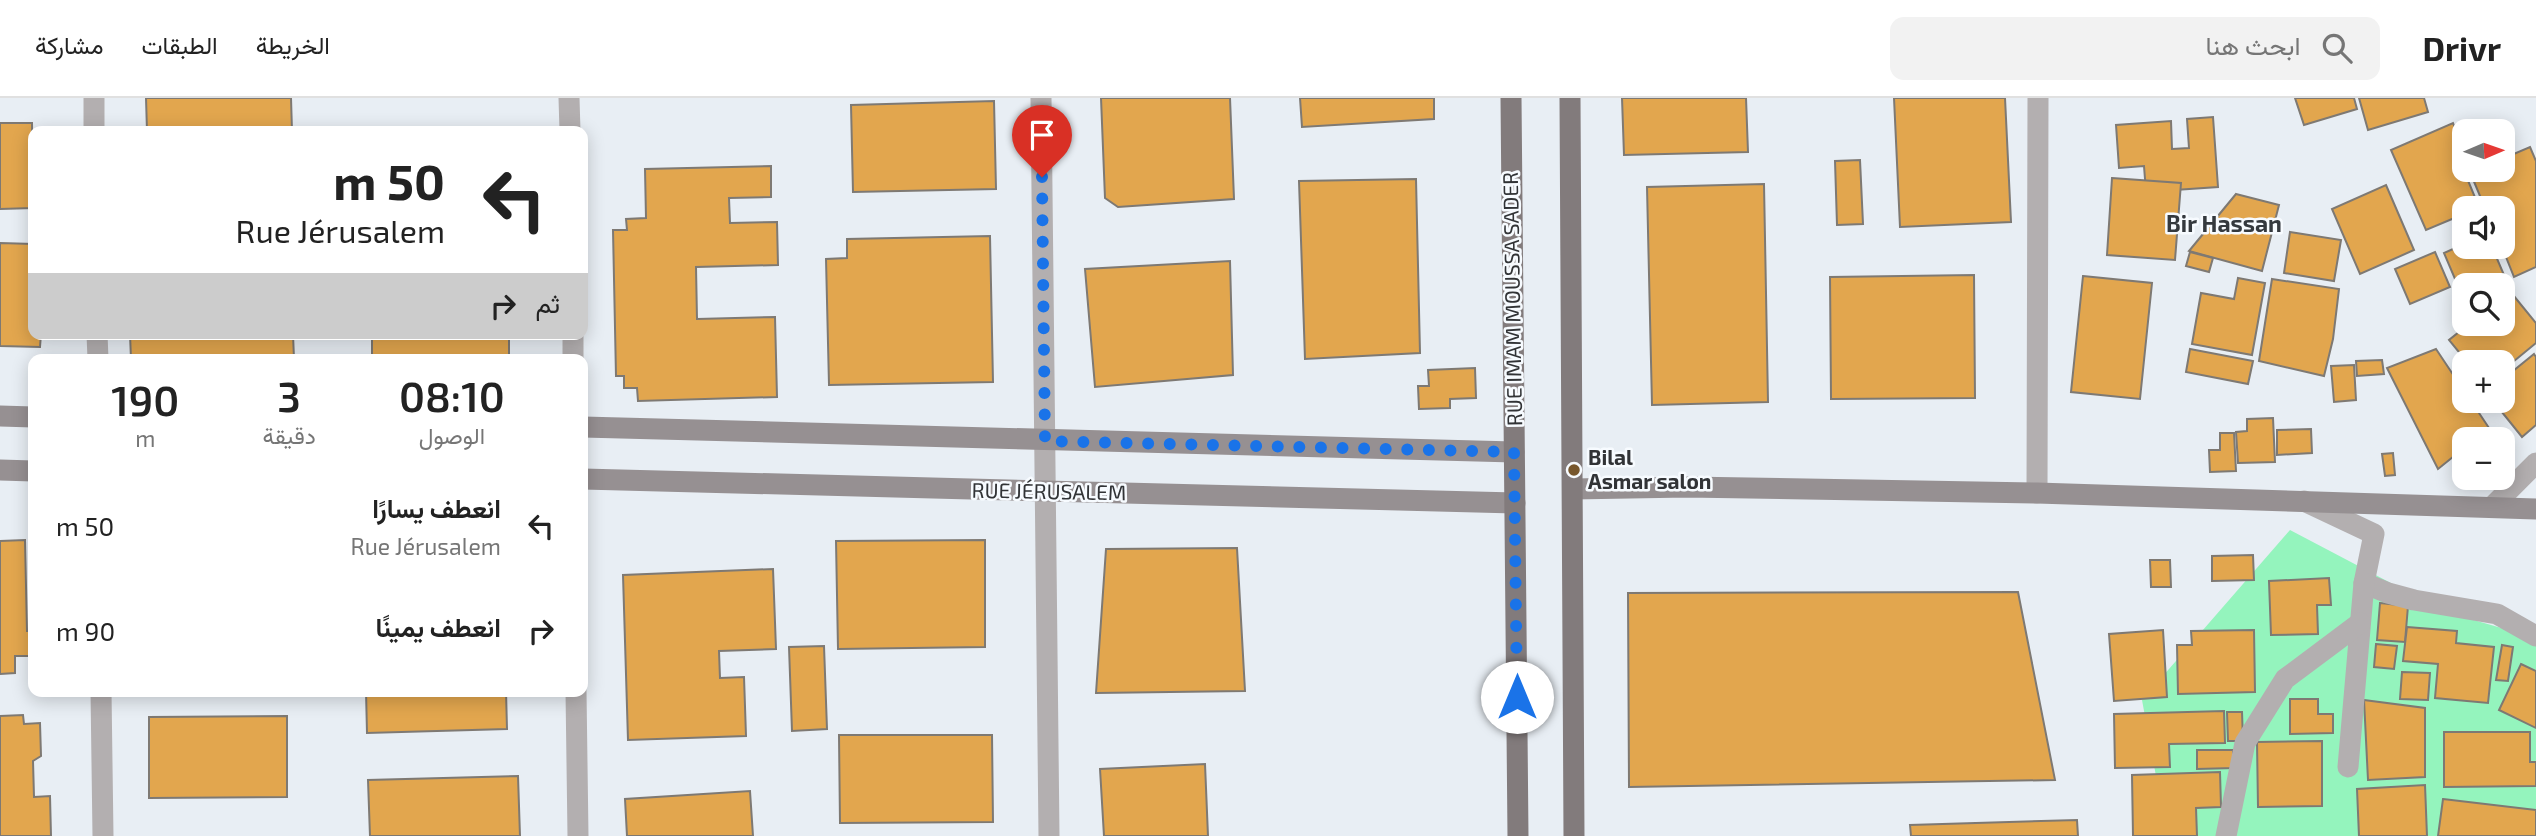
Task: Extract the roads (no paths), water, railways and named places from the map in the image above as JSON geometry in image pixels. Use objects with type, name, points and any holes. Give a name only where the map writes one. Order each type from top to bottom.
[{"type":"main road","name":"RUE IMAM MOUSSA SADER","points":[[1511,98],[1518,836]]},
{"type":"main road","points":[[1570,98],[1574,836]]},
{"type":"street","points":[[94,98],[94,126]]},
{"type":"street","points":[[569,98],[570,126]]},
{"type":"street","points":[[1041,98],[1049,836]]},
{"type":"street","points":[[2037,493],[2038,98]]},
{"type":"street","points":[[0,416],[28,418]]},
{"type":"street","points":[[588,427],[1514,452]]},
{"type":"street","points":[[2492,507],[2536,463]]},
{"type":"street","points":[[0,470],[28,471]]},
{"type":"street","name":"RUE JÉRUSALEM","points":[[588,479],[1515,503]]},
{"type":"street","points":[[1573,489],[1688,487],[2037,493],[2536,509]]},
{"type":"street","points":[[2302,500],[2374,534],[2364,583],[2348,766]]},
{"type":"street","points":[[2364,583],[2413,600],[2497,614],[2536,636]]},
{"type":"street","points":[[2226,836],[2245,743],[2285,679],[2361,623]]},
{"type":"street","points":[[102,697],[103,836]]},
{"type":"street","points":[[576,697],[578,836]]},
{"type":"place","name":"Bilal Asmar salon","points":[[1574,470]]},
{"type":"district","name":"Bir Hassan","points":[[2224,224]]}]
